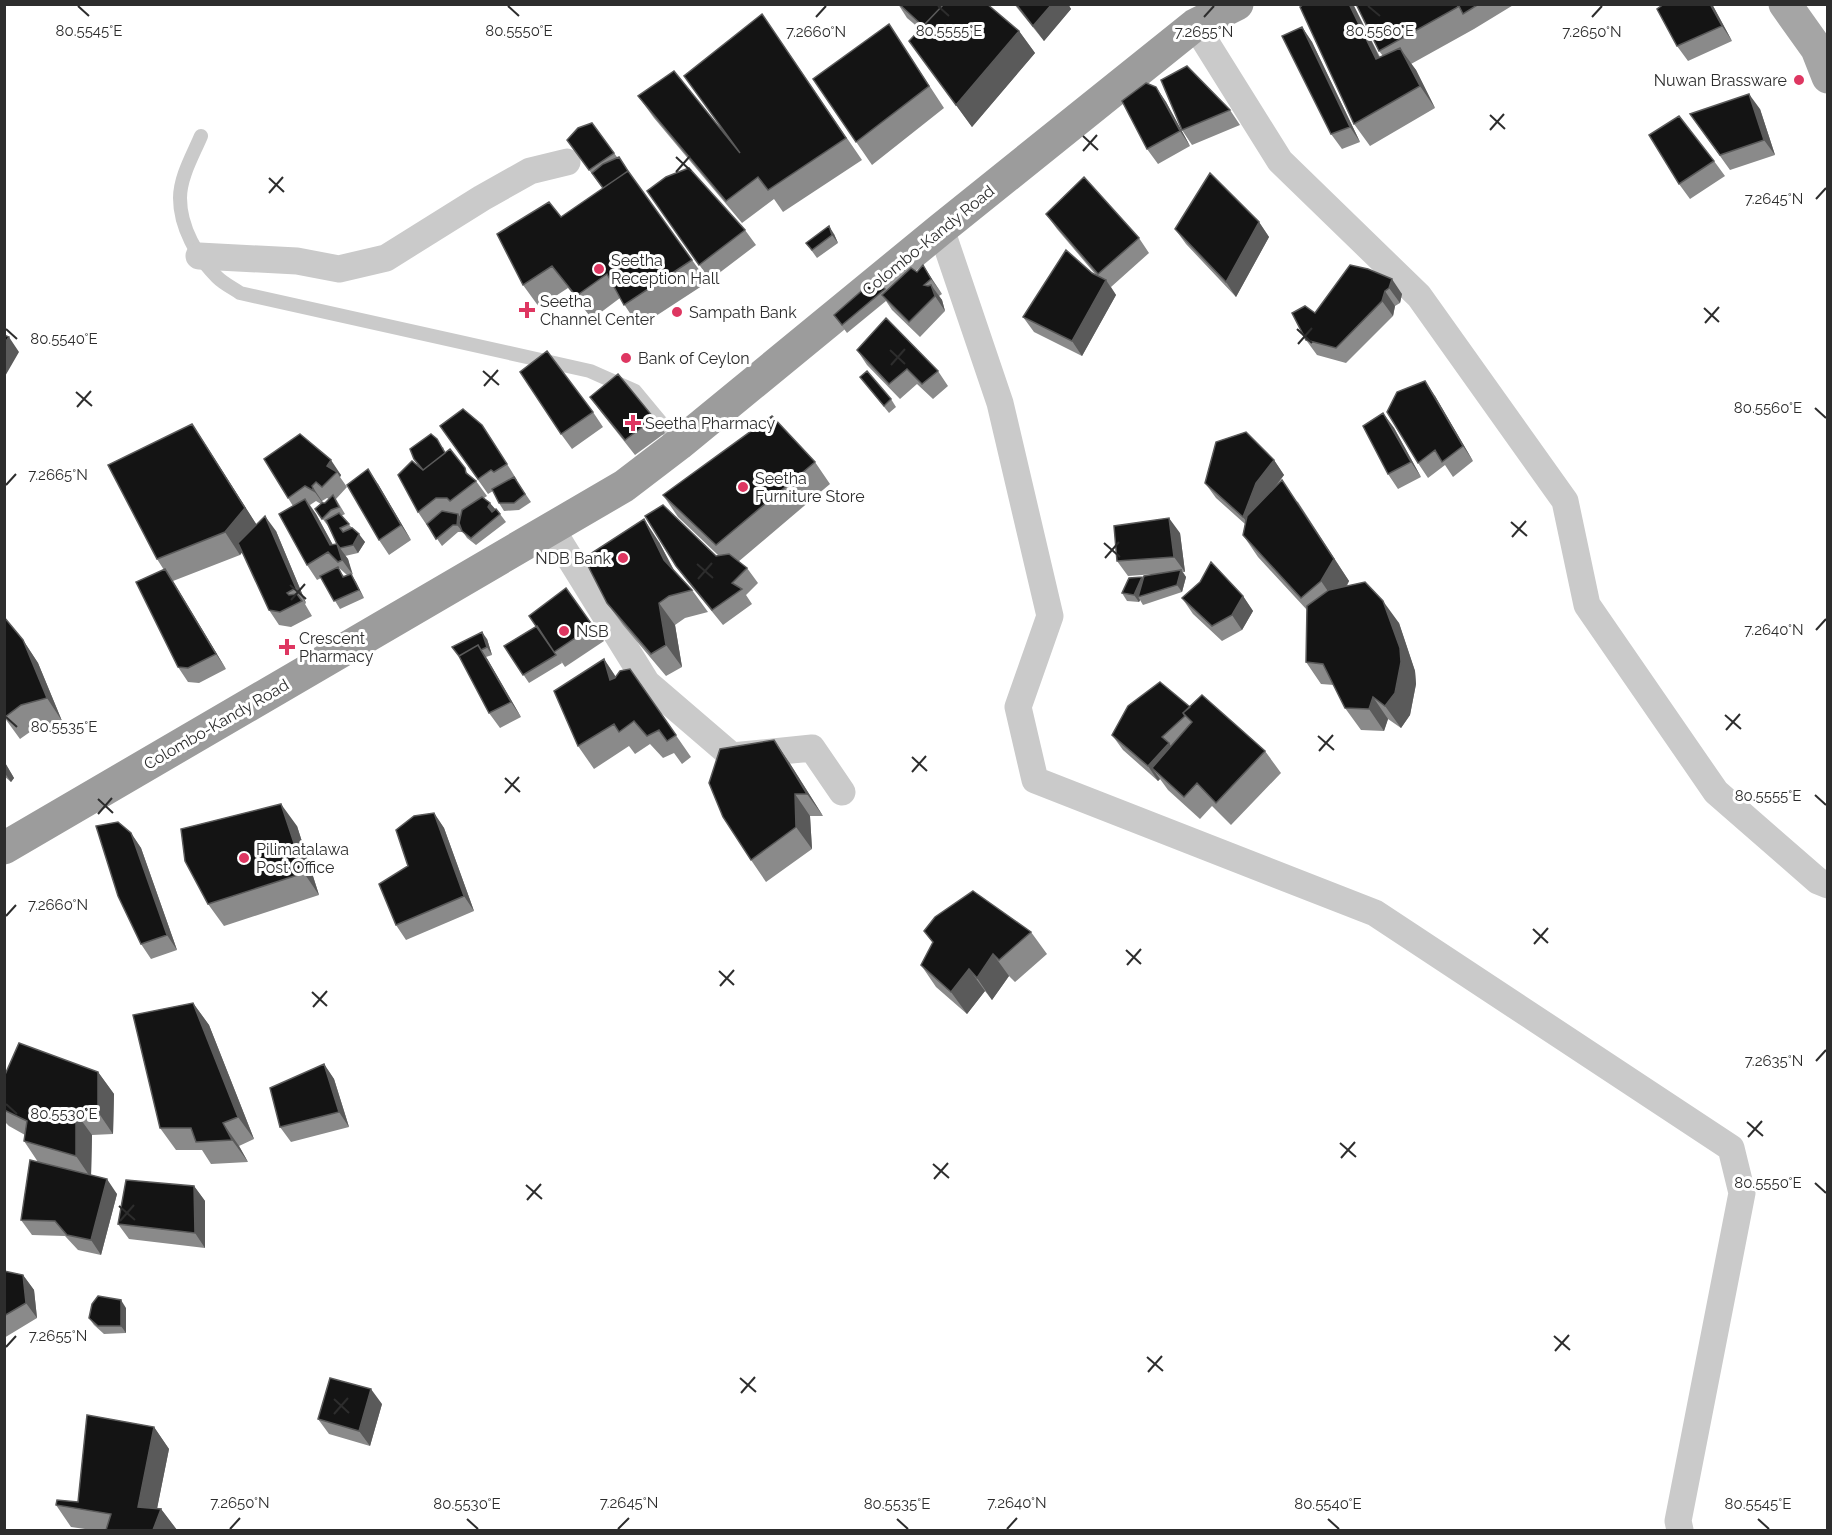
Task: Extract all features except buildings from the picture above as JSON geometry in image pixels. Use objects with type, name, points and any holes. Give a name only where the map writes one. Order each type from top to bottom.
[{"type":"highway","name":"Colombo-Kandy Road","points":[[4,848],[624,486],[1195,26],[1236,4]]},
{"type":"main road","points":[[1785,4],[1817,49],[1827,77]]},
{"type":"street","points":[[1195,26],[1280,161],[1419,296],[1565,501],[1587,605],[1716,792],[1818,881],[1827,885]]},
{"type":"street","points":[[199,256],[297,261],[339,269],[386,258],[530,171],[567,162]]},
{"type":"street","points":[[941,229],[1000,403],[1050,616],[1017,707],[1035,780],[1375,913],[1731,1148],[1742,1193],[1678,1521],[1680,1530]]},
{"type":"street","points":[[551,528],[646,683],[732,756],[812,748],[842,792]]},
{"type":"lane","points":[[201,136],[185,173],[180,197],[184,224],[199,256],[219,279],[240,293],[590,371],[635,391],[679,444]]},
{"type":"place","name":"Nuwan Brassware","points":[[1799,80]]},
{"type":"place","name":"Seetha Reception Hall","points":[[599,269]]},
{"type":"place","name":"Seetha Channel Center","points":[[527,310]]},
{"type":"place","name":"Sampath Bank","points":[[677,312]]},
{"type":"place","name":"Bank of Ceylon","points":[[626,358]]},
{"type":"place","name":"Seetha Pharmacy","points":[[633,423]]},
{"type":"place","name":"Seetha Furniture Store","points":[[743,487]]},
{"type":"place","name":"NDB Bank","points":[[623,558]]},
{"type":"place","name":"NSB","points":[[564,631]]},
{"type":"place","name":"Crescent Pharmacy","points":[[287,647]]},
{"type":"place","name":"Pilimatalawa Post Office","points":[[244,858]]}]
